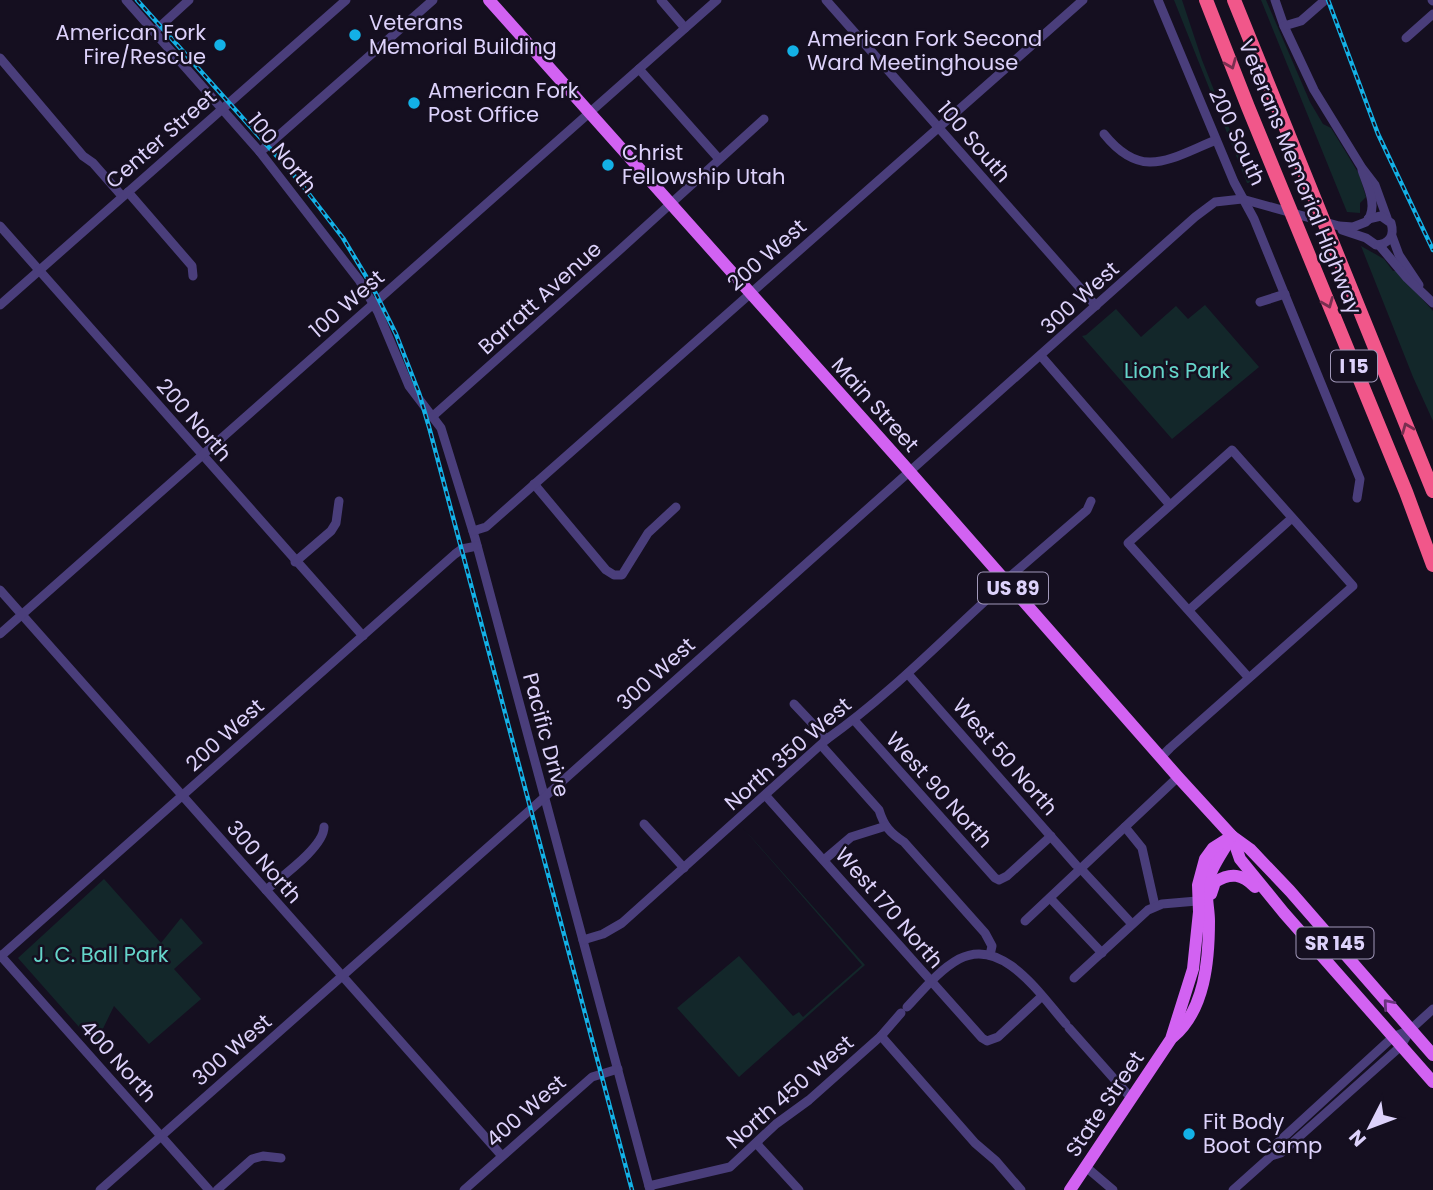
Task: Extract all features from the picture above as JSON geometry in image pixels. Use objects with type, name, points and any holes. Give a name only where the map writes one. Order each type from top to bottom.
[{"type":"highway","name":"Veterans Memorial Highway","points":[[1206,0],[1406,492],[1433,565]]},
{"type":"highway","name":"Veterans Memorial Highway","points":[[1234,0],[1433,491]]},
{"type":"main road","name":"Main Street","points":[[489,0],[1178,777],[1232,836],[1250,849],[1290,891],[1433,1055]]},
{"type":"main road","name":"Main Street","points":[[1232,836],[1240,859],[1284,913],[1433,1082]]},
{"type":"main road","name":"State Street","points":[[1171,1039],[1185,1027],[1190,1017],[1207,961],[1203,903],[1198,885],[1205,859],[1213,848],[1232,836]]},
{"type":"main road","points":[[1203,903],[1216,882],[1228,875],[1234,875],[1247,880],[1284,913]]},
{"type":"main road","name":"State Street","points":[[1070,1190],[1171,1039],[1194,964],[1199,912],[1203,903]]},
{"type":"street","name":"100 North","points":[[126,0],[260,152],[352,270],[374,304]]},
{"type":"street","points":[[154,32],[189,0]]},
{"type":"street","name":"Center Street","points":[[0,305],[346,0]]},
{"type":"street","points":[[260,152],[433,0]]},
{"type":"street","points":[[661,0],[685,28]]},
{"type":"street","name":"100 West","points":[[0,634],[717,0]]},
{"type":"street","name":"100 South","points":[[826,0],[1097,306]]},
{"type":"street","name":"200 West","points":[[473,531],[486,527],[1083,0]]},
{"type":"street","name":"200 South","points":[[1158,0],[1242,199],[1339,226],[1353,227],[1367,221]]},
{"type":"street","points":[[1275,0],[1314,90],[1375,185],[1391,223],[1392,236],[1399,255],[1413,273],[1421,290]]},
{"type":"street","points":[[1295,23],[1298,16],[1316,0]]},
{"type":"street","points":[[1284,26],[1301,21],[1325,0]]},
{"type":"street","points":[[1406,38],[1433,14]]},
{"type":"street","points":[[0,58],[83,156],[125,194],[192,266],[194,276]]},
{"type":"street","points":[[639,69],[719,159]]},
{"type":"street","name":"Barratt Avenue","points":[[433,416],[764,118]]},
{"type":"street","points":[[1104,134],[1120,153],[1144,162],[1163,161],[1216,140]]},
{"type":"street","points":[[1362,168],[1372,210],[1364,232],[1366,238],[1370,243],[1379,245],[1389,241],[1392,236]]},
{"type":"street","points":[[1242,199],[1254,219],[1360,479],[1357,498]]},
{"type":"street","name":"300 West","points":[[100,1190],[1195,217],[1215,202],[1242,199]]},
{"type":"street","points":[[1367,221],[1374,216],[1387,218]]},
{"type":"street","name":"200 North","points":[[0,226],[363,636]]},
{"type":"street","name":"200 South","points":[[1339,226],[1344,231],[1366,238]]},
{"type":"street","points":[[1379,245],[1433,303]]},
{"type":"street","points":[[1260,302],[1285,294]]},
{"type":"street","name":"Pacific Drive","points":[[374,304],[409,386],[433,416],[445,440],[477,545],[649,1188]]},
{"type":"street","points":[[1041,356],[1170,505]]},
{"type":"street","points":[[1161,757],[1353,586],[1232,450],[1128,543],[1249,678]]},
{"type":"street","points":[[534,484],[606,570],[614,575],[622,575],[648,533],[676,507]]},
{"type":"street","points":[[295,562],[331,530],[336,523],[339,501]]},
{"type":"street","name":"North 350 West","points":[[583,940],[603,934],[622,923],[824,742],[908,674],[1006,580],[1087,510],[1091,501]]},
{"type":"street","points":[[1189,610],[1292,518]]},
{"type":"street","name":"200 West","points":[[0,956],[455,554],[461,549],[477,545]]},
{"type":"street","name":"300 North","points":[[0,590],[502,1156]]},
{"type":"street","name":"West 50 North","points":[[908,674],[1078,867],[1132,924]]},
{"type":"street","points":[[794,704],[879,810],[890,833],[904,842],[985,933],[992,946],[990,955],[1009,963],[1132,1099]]},
{"type":"street","name":"West 90 North","points":[[854,720],[992,876],[999,880],[1007,876],[1051,836]]},
{"type":"street","points":[[1025,921],[1078,867],[1178,777]]},
{"type":"street","name":"West 170 North","points":[[766,796],[974,1032],[987,1041],[998,1037],[1041,997]]},
{"type":"street","points":[[644,824],[684,868]]},
{"type":"street","points":[[824,860],[850,837],[886,826]]},
{"type":"street","points":[[266,890],[317,845],[324,835],[324,827]]},
{"type":"street","points":[[1125,827],[1142,848],[1155,906]]},
{"type":"street","points":[[1050,898],[1102,953]]},
{"type":"street","points":[[1074,978],[1155,906],[1203,903]]},
{"type":"street","name":"North 450 West","points":[[649,1188],[730,1167],[881,1035],[931,982],[959,959],[972,954],[990,955]]},
{"type":"street","name":"400 North","points":[[0,956],[209,1190]]},
{"type":"street","points":[[1233,1190],[1271,1156],[1274,1146],[1433,1010]]},
{"type":"street","points":[[881,1035],[975,1143],[996,1161],[1021,1190]]},
{"type":"street","name":"400 West","points":[[464,1190],[591,1077],[618,1069]]},
{"type":"street","points":[[756,1143],[799,1190]]},
{"type":"street","points":[[217,1190],[252,1159],[263,1156],[281,1158]]},
{"type":"street","points":[[1086,1167],[1112,1190]]},
{"type":"green space","points":[[1174,0],[1182,0],[1202,60],[1251,183],[1247,183]]},
{"type":"green space","points":[[1261,0],[1266,0],[1310,102],[1323,124],[1331,128],[1359,174],[1366,197],[1360,203],[1360,213],[1347,212]]},
{"type":"green space","points":[[1361,246],[1384,259],[1433,311],[1433,421],[1413,377]]},
{"type":"green space","name":"Lion's Park","points":[[1205,305],[1259,367],[1172,439],[1082,336],[1116,309],[1141,337],[1176,306],[1188,319]]},
{"type":"green space","points":[[743,828],[865,965],[739,1077],[677,1008],[739,956],[793,1016],[799,1012],[803,1017],[862,965]]},
{"type":"green space","name":"J. C. Ball Park","points":[[104,879],[161,943],[181,918],[203,943],[174,969],[201,999],[149,1044],[114,1006],[95,1045],[18,958]]},
{"type":"railway","points":[[137,0],[299,181],[343,238],[396,334],[429,427],[632,1190]]},
{"type":"railway","points":[[1328,0],[1378,134],[1433,250]]},
{"type":"place","name":"Veterans Memorial Building","points":[[355,35]]},
{"type":"place","name":"American Fork Fire/Rescue","points":[[220,45]]},
{"type":"place","name":"American Fork Second Ward Meetinghouse","points":[[793,51]]},
{"type":"place","name":"American Fork Post Office","points":[[414,103]]},
{"type":"place","name":"Christ Fellowship Utah","points":[[608,165]]},
{"type":"place","name":"Fit Body Boot Camp","points":[[1189,1134]]}]
